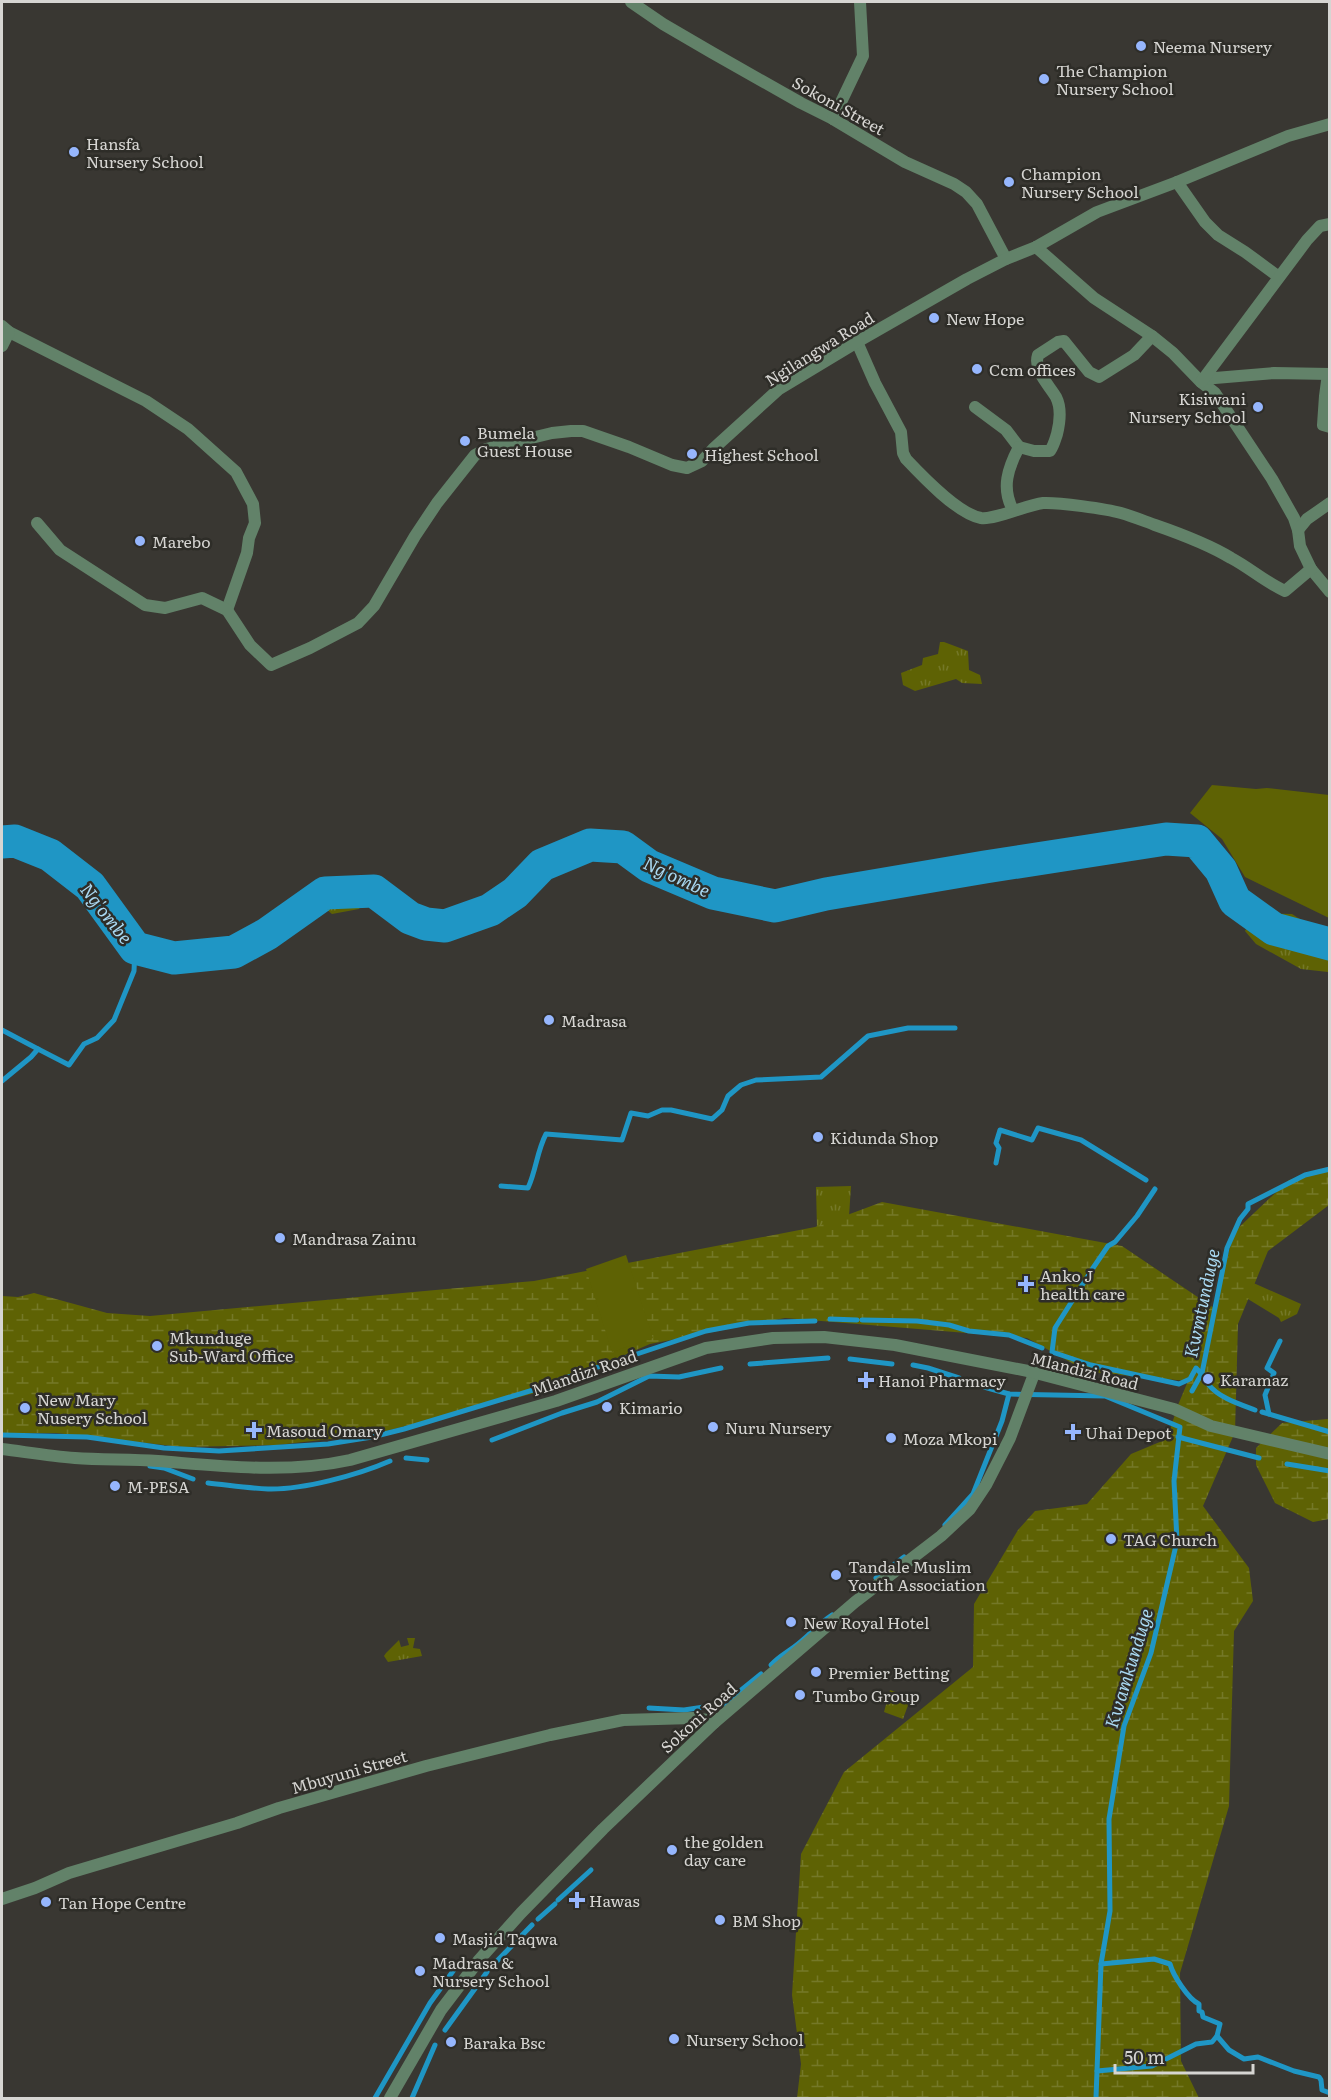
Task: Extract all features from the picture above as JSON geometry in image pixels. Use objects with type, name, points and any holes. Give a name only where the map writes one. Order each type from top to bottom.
[{"type":"street","name":"Sokoni Street","points":[[631,2],[711,52],[801,103],[833,118],[905,162],[954,184],[966,192],[977,204],[1006,259]]},
{"type":"street","points":[[833,118],[863,56],[860,2]]},
{"type":"street","name":"Ngilangwa Road","points":[[227,610],[250,645],[271,664],[310,648],[358,623],[374,606],[437,503],[476,455],[486,449],[552,434],[583,431],[672,465],[687,468],[702,461],[779,389],[967,279],[1006,259],[1036,248],[1097,212],[1288,136],[1329,124]]},
{"type":"street","points":[[1177,182],[1210,228],[1279,278]]},
{"type":"street","points":[[1202,381],[1320,226],[1329,224]]},
{"type":"street","points":[[1036,248],[1094,298],[1152,336],[1215,393],[1272,479],[1294,518],[1300,546],[1311,570],[1329,592]]},
{"type":"street","points":[[2,346],[5,329],[146,401],[188,429],[236,472],[253,504],[255,523],[249,538],[247,554],[227,610],[202,598],[165,608],[145,605],[60,550],[37,524]]},
{"type":"street","points":[[975,407],[1006,430],[1019,447],[1034,451],[1050,451],[1054,446],[1060,413],[1056,398],[1036,363],[1038,356],[1058,342],[1064,341],[1089,372],[1099,377],[1134,355],[1152,336]]},
{"type":"street","points":[[857,342],[875,383],[902,432],[903,453],[916,470],[945,496],[972,515],[994,518],[1013,510],[1046,502],[1120,512],[1179,534],[1230,557],[1245,568],[1252,570],[1264,581],[1285,591],[1311,570]]},
{"type":"street","points":[[1202,381],[1274,373],[1329,374],[1324,396],[1323,425],[1329,427]]},
{"type":"street","points":[[1013,510],[1007,499],[1006,487],[1008,471],[1019,447]]},
{"type":"street","points":[[1298,530],[1307,519],[1329,503]]},
{"type":"street","name":"Mlandizi Road","points":[[2,1449],[76,1458],[155,1461],[240,1468],[283,1469],[322,1466],[556,1401],[706,1348],[773,1338],[824,1337],[895,1345],[1034,1374],[1174,1409],[1211,1426],[1329,1454]]},
{"type":"street","name":"Sokoni Road","points":[[390,2098],[441,2010],[479,1960],[603,1828],[714,1723],[855,1602],[940,1536],[970,1509],[986,1485],[1010,1438],[1034,1374]]},
{"type":"street","name":"Mbuyuni Street","points":[[2,1899],[69,1874],[279,1808],[426,1766],[550,1735],[623,1720],[692,1719],[708,1720],[714,1723]]},
{"type":"green space","points":[[940,642],[968,651],[969,670],[980,675],[982,684],[962,683],[956,679],[915,691],[903,685],[901,673],[922,665],[923,658],[938,654]]},
{"type":"green space","points":[[1212,785],[1329,795],[1329,918],[1245,877],[1222,839],[1190,813]]},
{"type":"green space","points":[[341,897],[348,905],[354,901],[361,905],[359,909],[332,914],[326,909],[329,902]]},
{"type":"green space","points":[[1254,913],[1292,914],[1314,928],[1310,936],[1329,938],[1328,972],[1301,969],[1256,944],[1245,931]]},
{"type":"green space","points":[[1329,1169],[1329,1205],[1268,1251],[1238,1324],[1235,1432],[1203,1506],[1249,1568],[1253,1601],[1234,1631],[1229,1806],[1180,1973],[1181,2061],[1199,2098],[797,2098],[801,2064],[792,1995],[801,1854],[844,1772],[973,1667],[974,1604],[1018,1530],[1035,1511],[1087,1504],[1131,1454],[1167,1439],[1188,1381],[1088,1372],[1027,1338],[785,1318],[650,1344],[539,1392],[374,1434],[277,1445],[182,1447],[56,1433],[2,1433],[2,1296],[18,1297],[34,1293],[107,1313],[150,1316],[534,1281],[815,1227],[882,1202],[1122,1246],[1214,1308],[1234,1232],[1289,1180]]},
{"type":"green space","points":[[851,1186],[848,1232],[817,1229],[816,1187]]},
{"type":"green space","points":[[626,1255],[653,1338],[612,1352],[586,1269]]},
{"type":"green space","points":[[1231,1273],[1301,1304],[1297,1314],[1281,1322],[1279,1318],[1225,1285]]},
{"type":"green space","points":[[1328,1419],[1329,1519],[1313,1522],[1275,1503],[1256,1465],[1256,1448],[1282,1423]]},
{"type":"green space","points":[[407,1638],[415,1638],[413,1648],[420,1649],[422,1656],[388,1662],[384,1656],[386,1653],[399,1640],[401,1647],[409,1645]]},
{"type":"green space","points":[[890,1690],[911,1697],[903,1719],[884,1712]]},
{"type":"waterway","name":"Ng'ombe","points":[[2,842],[15,841],[50,855],[90,886],[135,948],[174,958],[234,952],[267,934],[325,893],[374,891],[410,918],[426,924],[445,926],[490,910],[515,893],[542,865],[590,845],[623,847],[649,866],[713,893],[775,906],[826,894],[1166,839],[1197,841],[1221,870],[1235,901],[1274,929],[1330,944]]},
{"type":"waterway","points":[[2,1081],[38,1049],[69,1065],[84,1044],[97,1038],[114,1020],[134,971],[135,948]]},
{"type":"waterway","points":[[501,1186],[528,1188],[546,1134],[622,1140],[631,1113],[648,1116],[662,1110],[712,1119],[722,1110],[728,1096],[741,1085],[756,1080],[821,1077],[868,1036],[908,1028],[955,1028]]},
{"type":"waterway","points":[[2,1030],[38,1049]]},
{"type":"waterway","points":[[996,1163],[999,1148],[996,1143],[1000,1130],[1032,1140],[1038,1128],[1081,1140],[1146,1180]]},
{"type":"waterway","name":"Kwmtunduge","points":[[1192,1391],[1202,1373],[1227,1248],[1240,1219],[1248,1209],[1248,1204],[1305,1175],[1330,1169]]},
{"type":"waterway","points":[[1052,1352],[1055,1328],[1108,1246],[1115,1242],[1137,1216],[1155,1189]]},
{"type":"waterway","points":[[830,1319],[857,1320]]},
{"type":"waterway","points":[[862,1320],[917,1321],[949,1325],[969,1331],[1009,1335],[1042,1348]]},
{"type":"waterway","points":[[2,1435],[87,1437],[164,1448],[219,1451],[328,1444],[404,1429],[556,1383],[556,1381],[706,1331],[749,1323],[815,1321]]},
{"type":"waterway","points":[[1269,1414],[1265,1395],[1274,1373],[1267,1368],[1280,1341]]},
{"type":"waterway","points":[[1055,1353],[1091,1365],[1179,1384],[1190,1379],[1196,1368],[1218,1393],[1255,1410]]},
{"type":"waterway","points":[[750,1364],[828,1358]]},
{"type":"waterway","points":[[850,1359],[892,1364]]},
{"type":"waterway","points":[[913,1365],[959,1378]]},
{"type":"waterway","points":[[492,1440],[597,1402],[649,1376],[679,1377],[721,1368]]},
{"type":"waterway","name":"Kwamkunduge","points":[[984,1387],[1009,1394],[1105,1396],[1180,1427],[1174,1481],[1177,1541],[1151,1653],[1124,1726],[1109,1819],[1110,1911],[1101,1964],[1096,2098]]},
{"type":"waterway","points":[[945,1525],[973,1494],[1002,1421],[1009,1394]]},
{"type":"waterway","points":[[1262,1412],[1330,1432]]},
{"type":"waterway","points":[[1178,1437],[1259,1458]]},
{"type":"waterway","points":[[406,1458],[427,1460]]},
{"type":"waterway","points":[[208,1483],[282,1489],[346,1476],[390,1461]]},
{"type":"waterway","points":[[1287,1464],[1330,1471]]},
{"type":"waterway","points":[[150,1466],[164,1468],[193,1479]]},
{"type":"waterway","points":[[876,1578],[904,1557]]},
{"type":"waterway","points":[[771,1665],[832,1615]]},
{"type":"waterway","points":[[649,1708],[684,1710],[724,1704],[761,1674]]},
{"type":"waterway","points":[[558,1900],[591,1870]]},
{"type":"waterway","points":[[538,1919],[555,1904]]},
{"type":"waterway","points":[[495,1963],[532,1925]]},
{"type":"waterway","points":[[1101,1964],[1154,1959],[1170,1964],[1182,1986],[1199,2004],[1199,2011],[1202,2012],[1203,2017],[1220,2024],[1217,2036]]},
{"type":"waterway","points":[[375,2098],[430,2003],[456,1967]]},
{"type":"waterway","points":[[445,2030],[487,1972]]},
{"type":"waterway","points":[[1097,2071],[1152,2066],[1196,2044],[1212,2042],[1217,2036],[1229,2050],[1244,2059],[1258,2057],[1294,2071],[1319,2077],[1322,2090],[1330,2093]]},
{"type":"waterway","points":[[412,2098],[435,2045]]},
{"type":"place","name":"Neema Nursery","points":[[1141,46]]},
{"type":"place","name":"The Champion Nursery School","points":[[1044,79]]},
{"type":"place","name":"Hansfa Nursery School","points":[[74,152]]},
{"type":"place","name":"Champion Nursery School","points":[[1009,182]]},
{"type":"place","name":"New Hope","points":[[934,318]]},
{"type":"place","name":"Ccm offices","points":[[977,369]]},
{"type":"place","name":"Kisiwani Nursery School","points":[[1258,407]]},
{"type":"place","name":"Bumela Guest House","points":[[465,441]]},
{"type":"place","name":"Highest School","points":[[692,454]]},
{"type":"place","name":"Marebo","points":[[140,541]]},
{"type":"place","name":"Madrasa","points":[[549,1020]]},
{"type":"place","name":"Kidunda Shop","points":[[818,1137]]},
{"type":"place","name":"Mandrasa Zainu","points":[[280,1238]]},
{"type":"place","name":"Anko J health care","points":[[1026,1284]]},
{"type":"place","name":"Mkunduge Sub-Ward Office","points":[[157,1346]]},
{"type":"place","name":"Karamaz","points":[[1208,1379]]},
{"type":"place","name":"Hanoi Pharmacy","points":[[866,1380]]},
{"type":"place","name":"Kimario","points":[[607,1407]]},
{"type":"place","name":"New Mary Nusery School","points":[[25,1408]]},
{"type":"place","name":"Nuru Nursery","points":[[713,1427]]},
{"type":"place","name":"Masoud Omary","points":[[254,1430]]},
{"type":"place","name":"Uhai Depot","points":[[1073,1432]]},
{"type":"place","name":"Moza Mkopi","points":[[891,1438]]},
{"type":"place","name":"M-PESA","points":[[115,1486]]},
{"type":"place","name":"TAG Church","points":[[1111,1539]]},
{"type":"place","name":"Tandale Muslim Youth Association","points":[[836,1575]]},
{"type":"place","name":"New Royal Hotel","points":[[791,1622]]},
{"type":"place","name":"Premier Betting","points":[[816,1672]]},
{"type":"place","name":"Tumbo Group","points":[[800,1695]]},
{"type":"place","name":"the golden day care","points":[[672,1850]]},
{"type":"place","name":"Hawas","points":[[577,1900]]},
{"type":"place","name":"Tan Hope Centre","points":[[46,1902]]},
{"type":"place","name":"BM Shop","points":[[720,1920]]},
{"type":"place","name":"Masjid Taqwa","points":[[440,1938]]},
{"type":"place","name":"Madrasa & Nursery School","points":[[420,1971]]},
{"type":"place","name":"Nursery School","points":[[674,2039]]},
{"type":"place","name":"Baraka Bsc","points":[[451,2042]]}]
